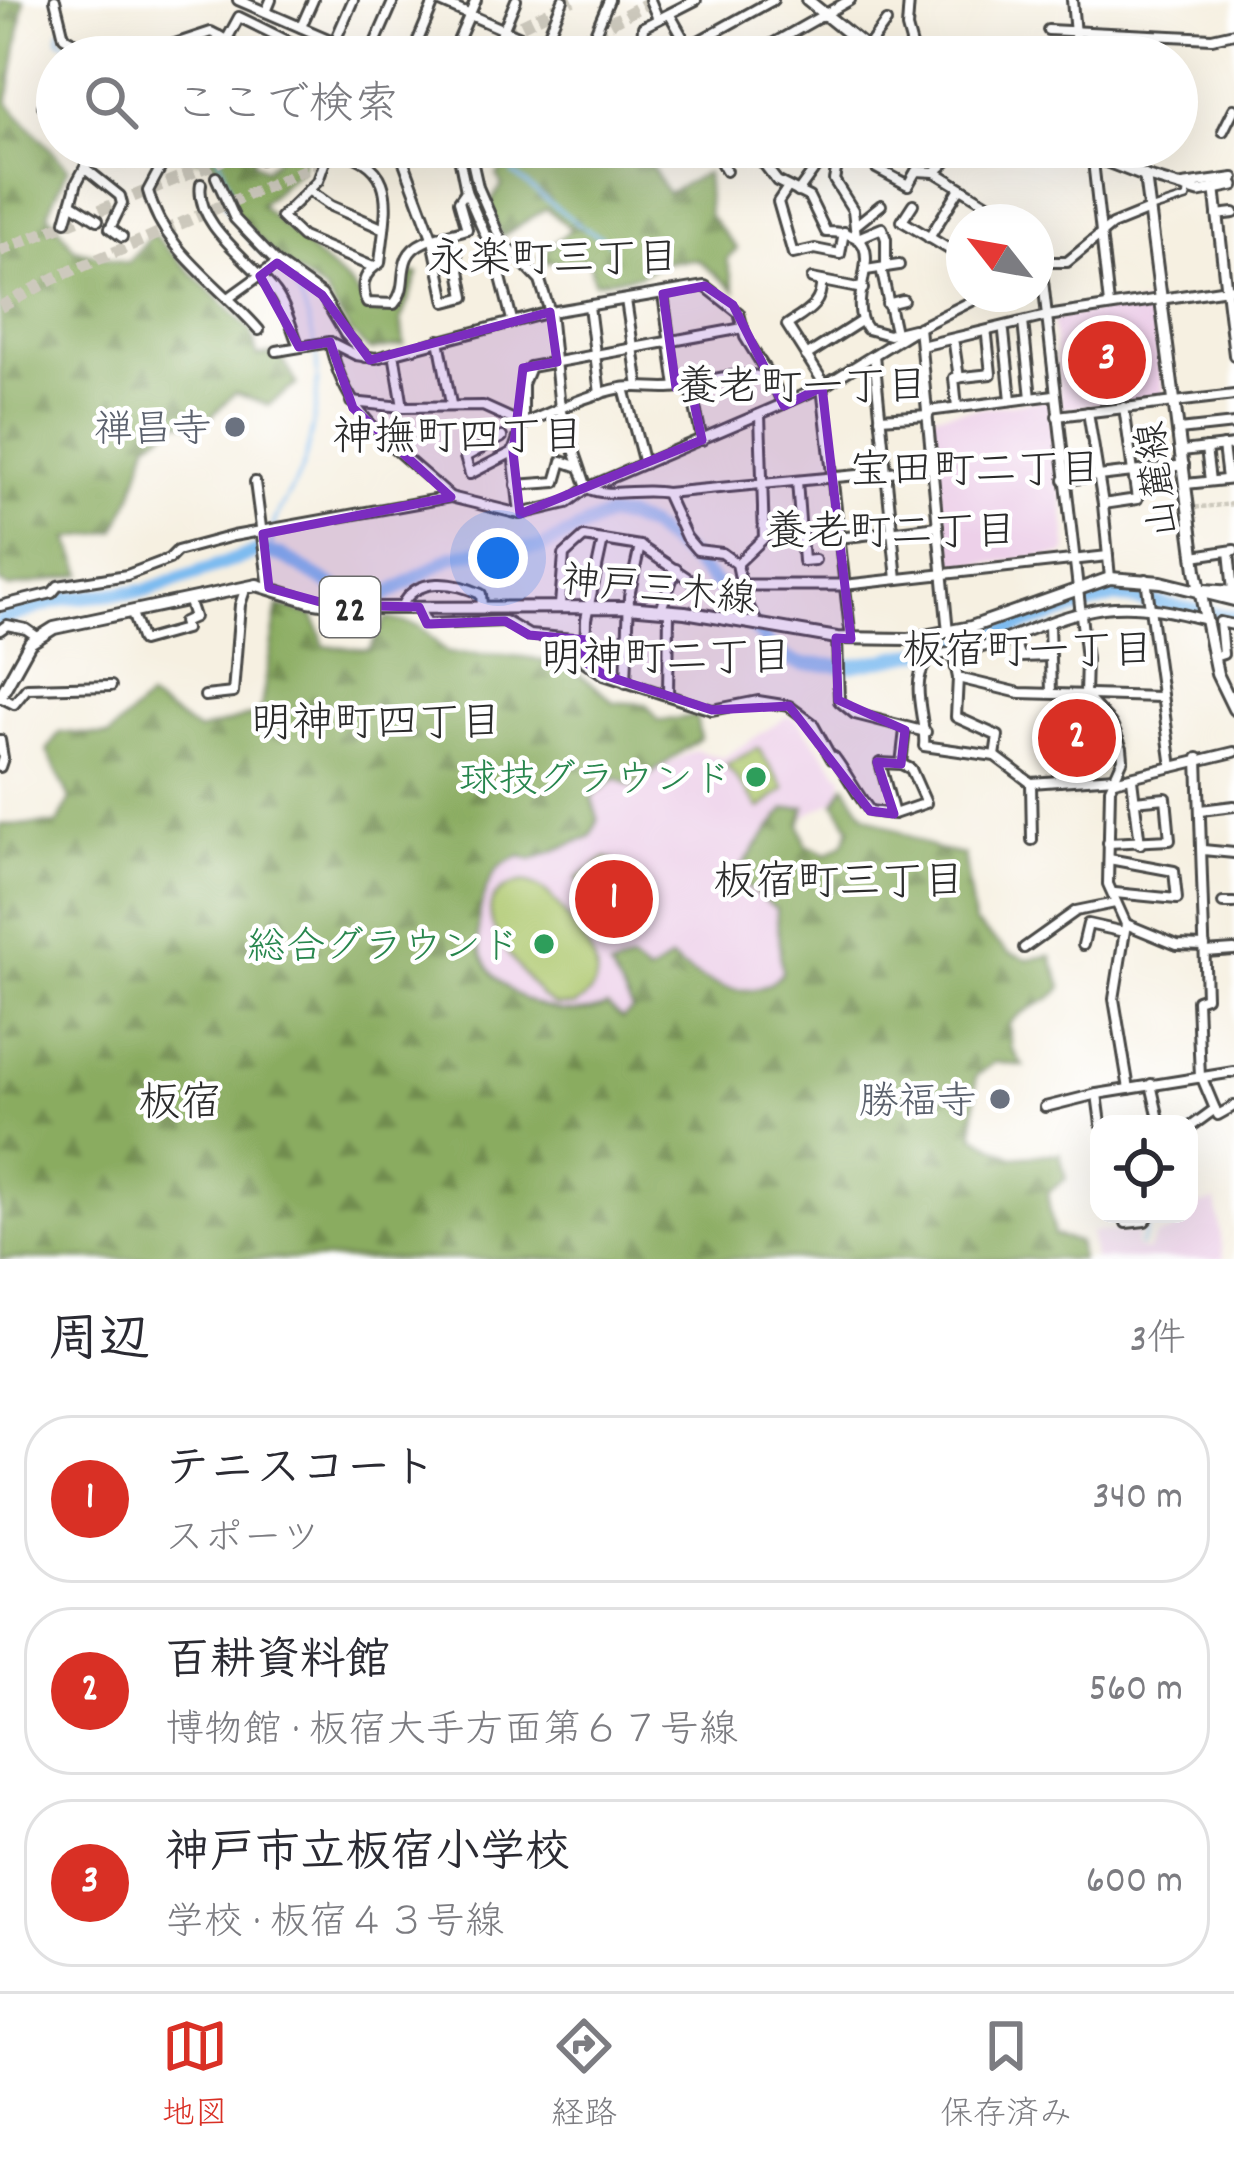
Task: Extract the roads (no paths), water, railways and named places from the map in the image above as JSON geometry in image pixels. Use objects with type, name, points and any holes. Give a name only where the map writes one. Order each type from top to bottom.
[{"type":"main road","points":[[807,0],[852,36]]},
{"type":"main road","points":[[1128,168],[1145,176]]},
{"type":"main road","name":"山麓線","points":[[1145,176],[1194,556],[1212,657],[1234,710]]},
{"type":"main road","name":"神戸三木線","points":[[36,636],[54,628],[247,586],[331,605],[628,607],[844,638],[908,639],[954,634],[1110,578],[1202,595],[1234,595]]},
{"type":"main road","points":[[0,697],[36,636]]},
{"type":"street","points":[[55,0],[64,36]]},
{"type":"street","points":[[238,0],[322,36]]},
{"type":"street","points":[[266,12],[271,0]]},
{"type":"street","points":[[302,27],[313,0]]},
{"type":"street","points":[[338,36],[353,0]]},
{"type":"street","points":[[378,36],[394,0]]},
{"type":"street","points":[[420,36],[436,0],[522,36]]},
{"type":"street","points":[[460,36],[476,0]]},
{"type":"street","points":[[501,36],[516,0]]},
{"type":"street","points":[[545,36],[562,0]]},
{"type":"street","points":[[594,36],[609,0]]},
{"type":"street","points":[[650,0],[658,19]]},
{"type":"street","points":[[642,36],[643,27],[696,0]]},
{"type":"street","points":[[708,36],[773,0]]},
{"type":"street","points":[[789,36],[850,0]]},
{"type":"street","points":[[909,0],[910,36]]},
{"type":"street","points":[[1072,0],[1074,36]]},
{"type":"street","points":[[670,15],[682,36]]},
{"type":"street","points":[[219,36],[239,17],[279,36]]},
{"type":"street","points":[[876,36],[886,22]]},
{"type":"street","points":[[1048,30],[1165,36]]},
{"type":"street","points":[[1198,37],[1234,33]]},
{"type":"street","points":[[1223,131],[1234,109]]},
{"type":"street","points":[[67,220],[85,168],[120,196],[122,203],[110,228],[122,237]]},
{"type":"street","points":[[160,168],[148,191],[154,215],[191,264],[230,296],[259,330]]},
{"type":"street","points":[[323,168],[318,181],[281,217],[302,237],[373,267]]},
{"type":"street","points":[[373,168],[388,193],[380,263],[373,267],[362,290],[367,303],[394,304],[404,292],[407,257],[418,244],[467,230],[459,201],[466,191]]},
{"type":"street","points":[[406,168],[433,240],[446,302],[465,297],[457,254]]},
{"type":"street","points":[[462,168],[466,191],[497,262],[512,320]]},
{"type":"street","points":[[474,168],[501,239],[541,281],[550,312],[560,409],[587,488],[599,494],[647,489],[666,493],[932,468]]},
{"type":"street","points":[[767,168],[777,182],[815,206],[826,232],[882,228],[887,304],[896,332]]},
{"type":"street","points":[[815,168],[778,202],[793,254],[815,249],[840,254],[844,232]]},
{"type":"street","points":[[835,168],[834,180],[853,210],[865,250],[861,321],[875,334],[917,328]]},
{"type":"street","points":[[876,168],[908,185],[916,171],[935,172],[986,204]]},
{"type":"street","points":[[935,172],[939,168]]},
{"type":"street","points":[[1095,168],[1109,305]]},
{"type":"street","points":[[1145,176],[1188,190],[1215,190],[1234,182]]},
{"type":"street","points":[[216,177],[235,219],[278,263],[322,295],[345,334],[367,357]]},
{"type":"street","points":[[1176,186],[1234,182]]},
{"type":"street","points":[[201,184],[201,201],[226,242],[280,300],[351,402],[451,497]]},
{"type":"street","points":[[929,238],[960,188]]},
{"type":"street","points":[[845,197],[854,189]]},
{"type":"street","points":[[308,190],[383,229]]},
{"type":"street","points":[[1054,262],[1067,262],[1100,233],[1150,209],[1187,198],[1188,190]]},
{"type":"street","points":[[1215,190],[1230,288],[1234,355]]},
{"type":"street","points":[[71,203],[98,220]]},
{"type":"street","points":[[913,204],[902,221],[946,248]]},
{"type":"street","points":[[857,233],[881,205]]},
{"type":"street","points":[[1217,215],[1234,213]]},
{"type":"street","points":[[230,296],[278,263]]},
{"type":"street","points":[[866,270],[898,265]]},
{"type":"street","points":[[863,289],[816,280],[822,294],[814,307],[788,325],[824,386],[844,585],[844,638],[836,655],[838,694],[839,701],[855,714],[926,732]]},
{"type":"street","points":[[278,351],[314,345],[367,357],[394,353],[512,320],[705,286],[734,305],[783,404]]},
{"type":"street","points":[[921,346],[1046,316],[1230,288]]},
{"type":"street","points":[[663,294],[676,388]]},
{"type":"street","points":[[626,300],[639,387]]},
{"type":"street","points":[[887,304],[903,300]]},
{"type":"street","points":[[589,306],[600,394]]},
{"type":"street","points":[[0,606],[52,593],[58,586],[127,575],[169,560],[177,551],[233,536],[451,497],[520,514],[567,503],[587,488],[824,386],[946,311]]},
{"type":"street","points":[[1045,312],[1081,612],[1085,695],[1112,724],[1122,748],[1123,759],[1114,779],[1108,884],[1125,928],[1114,999],[1129,1089]]},
{"type":"street","points":[[806,356],[861,321]]},
{"type":"street","points":[[1023,321],[1030,398]]},
{"type":"street","points":[[520,514],[513,452],[524,424],[525,374],[530,367],[743,328]]},
{"type":"street","points":[[917,328],[942,573],[954,634],[966,652]]},
{"type":"street","points":[[1004,332],[1011,400]]},
{"type":"street","points":[[957,407],[954,378],[992,374],[987,336]]},
{"type":"street","points":[[439,340],[452,404]]},
{"type":"street","points":[[954,344],[959,378]]},
{"type":"street","points":[[394,353],[403,406]]},
{"type":"street","points":[[874,355],[897,578]]},
{"type":"street","points":[[1010,357],[1027,355]]},
{"type":"street","points":[[351,402],[483,406],[524,424],[624,388],[676,388],[746,372],[772,380]]},
{"type":"street","points":[[690,383],[703,440]]},
{"type":"street","points":[[624,388],[644,464]]},
{"type":"street","points":[[880,418],[1054,395]]},
{"type":"street","points":[[1057,416],[1234,395]]},
{"type":"street","points":[[1103,504],[1137,499],[1124,407]]},
{"type":"street","points":[[1088,412],[1110,578]]},
{"type":"street","points":[[737,564],[764,538],[760,415]]},
{"type":"street","points":[[1179,430],[1234,424]]},
{"type":"street","points":[[502,437],[465,457],[470,474],[513,452]]},
{"type":"street","points":[[1182,452],[1229,446],[1231,479],[1186,484]]},
{"type":"street","points":[[1206,448],[1210,481]]},
{"type":"street","points":[[517,484],[556,482],[562,461],[580,467]]},
{"type":"street","points":[[1064,480],[1184,465]]},
{"type":"street","points":[[797,481],[802,561],[815,560]]},
{"type":"street","points":[[255,482],[269,533],[264,545],[269,588]]},
{"type":"street","points":[[666,493],[697,550],[722,554],[737,564],[744,597],[758,626]]},
{"type":"street","points":[[838,538],[938,526]]},
{"type":"street","points":[[560,605],[564,555],[584,537],[640,546],[689,579]]},
{"type":"street","points":[[603,540],[585,662],[604,675],[712,710],[774,703],[801,712],[870,811],[894,814],[926,803],[911,769],[901,764],[880,763],[878,767],[894,814]]},
{"type":"street","points":[[626,683],[628,607],[640,546]]},
{"type":"street","points":[[1194,556],[1231,551],[1234,595]]},
{"type":"street","points":[[743,585],[844,585],[1108,556]]},
{"type":"street","points":[[668,695],[665,610],[676,569]]},
{"type":"street","points":[[401,607],[417,590],[449,583],[481,594],[482,606]]},
{"type":"street","points":[[205,696],[233,693],[240,604],[247,586]]},
{"type":"street","points":[[1146,586],[1172,767]]},
{"type":"street","points":[[132,613],[142,640],[185,629],[183,622],[194,617],[188,599]]},
{"type":"street","points":[[1206,618],[1112,607],[1081,612],[966,652],[933,657],[922,670],[919,700],[924,746],[995,756],[1030,783],[1132,778],[1234,752]]},
{"type":"street","points":[[419,609],[427,624],[505,621],[529,635],[586,640]]},
{"type":"street","points":[[1212,657],[1223,654],[1220,622],[1234,626]]},
{"type":"street","points":[[0,629],[7,625],[26,628],[36,636]]},
{"type":"street","points":[[1049,625],[1052,693]]},
{"type":"street","points":[[1012,638],[1020,657],[1050,656]]},
{"type":"street","points":[[953,655],[958,678],[956,717],[998,736],[995,756]]},
{"type":"street","points":[[958,678],[1020,693],[1160,697]]},
{"type":"street","points":[[0,697],[14,704],[27,688],[111,686]]},
{"type":"street","points":[[901,764],[905,730]]},
{"type":"street","points":[[0,740],[0,767]]},
{"type":"street","points":[[1049,742],[1056,744],[1059,781]]},
{"type":"street","points":[[1198,758],[1206,997],[1197,1000],[1196,1016],[1201,1078],[1216,1111]]},
{"type":"street","points":[[1132,778],[1140,844]]},
{"type":"street","points":[[1030,783],[1032,840]]},
{"type":"street","points":[[1108,843],[1170,840],[1166,798],[1134,800]]},
{"type":"street","points":[[1201,810],[1234,806]]},
{"type":"street","points":[[1203,850],[1234,853]]},
{"type":"street","points":[[1024,948],[1076,911],[1115,898],[1177,899],[1174,871],[1108,859]]},
{"type":"street","points":[[1082,945],[1088,924],[1125,928],[1177,945],[1234,950]]},
{"type":"street","points":[[1046,1107],[1096,1094],[1234,1072]]},
{"type":"street","points":[[1151,1084],[1158,1115]]},
{"type":"street","points":[[1096,1094],[1099,1115]]},
{"type":"street","points":[[1198,1122],[1234,1106]]},
{"type":"waterway","points":[[59,36],[60,30]]},
{"type":"waterway","points":[[223,168],[231,194],[222,199],[228,211],[296,290],[316,353],[311,434],[303,466],[273,529],[273,552]]},
{"type":"waterway","points":[[512,173],[578,224],[613,244]]},
{"type":"waterway","points":[[0,620],[66,598],[145,591],[257,552],[281,555],[344,593],[386,595],[452,557],[540,548],[607,516],[647,526],[683,553],[769,645],[801,664],[851,666],[962,644],[1115,596],[1234,617]]},
{"type":"waterway","points":[[1198,1127],[1217,1114]]},
{"type":"waterway","points":[[1140,1245],[1149,1223]]},
{"type":"tunnel","points":[[500,36],[573,0]]},
{"type":"tunnel","points":[[585,36],[653,0]]},
{"type":"tunnel","points":[[0,251],[203,168]]},
{"type":"tunnel","points":[[0,307],[55,278],[309,168]]},
{"type":"tunnel","points":[[1189,508],[1234,504]]},
{"type":"place","name":"神戸市立板宿小学校","points":[[1107,360]]},
{"type":"place","name":"禅昌寺","points":[[235,427]]},
{"type":"place","name":"百耕資料館","points":[[1077,738]]},
{"type":"place","name":"球技グラウンド","points":[[756,777]]},
{"type":"place","name":"テニスコート","points":[[614,899]]},
{"type":"place","name":"総合グラウンド","points":[[544,944]]},
{"type":"place","name":"勝福寺","points":[[1000,1099]]},
{"type":"district","name":"永楽町三丁目","points":[[553,256]]},
{"type":"district","name":"養老町一丁目","points":[[802,384]]},
{"type":"district","name":"神撫町四丁目","points":[[458,434]]},
{"type":"district","name":"宝田町二丁目","points":[[975,467]]},
{"type":"district","name":"養老町二丁目","points":[[891,529]]},
{"type":"district","name":"板宿町一丁目","points":[[1028,648]]},
{"type":"district","name":"明神町二丁目","points":[[666,655]]},
{"type":"district","name":"明神町四丁目","points":[[376,720]]},
{"type":"district","name":"板宿町三丁目","points":[[839,879]]},
{"type":"district","name":"板宿","points":[[180,1100]]}]
